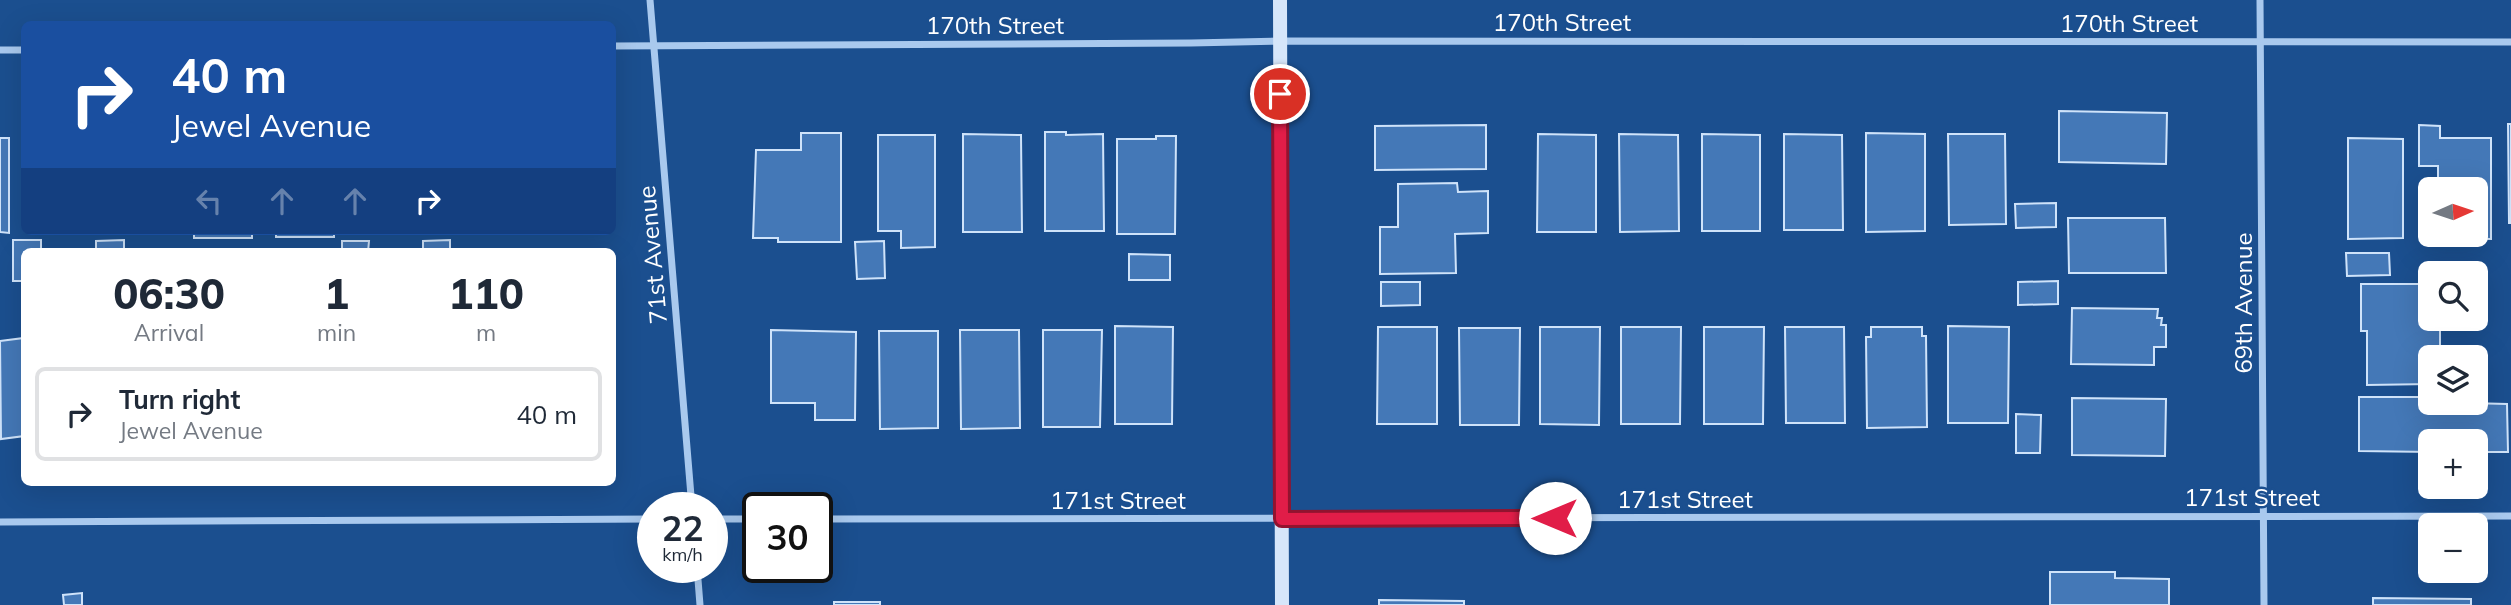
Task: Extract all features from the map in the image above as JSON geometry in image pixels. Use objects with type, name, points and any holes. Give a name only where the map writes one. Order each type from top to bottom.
[{"type":"street","name":"71st Avenue","points":[[650,0],[691,492]]},
{"type":"street","points":[[1280,0],[1282,605]]},
{"type":"street","name":"69th Avenue","points":[[2260,0],[2264,605]]},
{"type":"street","name":"170th Street","points":[[616,46],[1280,41],[2511,42]]},
{"type":"street","points":[[0,50],[21,50]]},
{"type":"street","name":"171st Street","points":[[833,519],[2511,516]]},
{"type":"street","points":[[0,522],[637,519]]},
{"type":"street","points":[[698,583],[700,605]]},
{"type":"building","points":[[2059,111],[2167,113],[2166,164],[2059,162]]},
{"type":"building","points":[[2508,124],[2511,124],[2511,223],[2509,223]]},
{"type":"building","points":[[1486,125],[1486,169],[1375,170],[1375,126]]},
{"type":"building","points":[[2419,125],[2440,126],[2440,138],[2491,138],[2491,239],[2488,239],[2488,177],[2438,177],[2438,166],[2419,166]]},
{"type":"building","points":[[1045,132],[1066,132],[1066,135],[1103,134],[1104,231],[1045,231]]},
{"type":"building","points":[[801,133],[841,133],[841,242],[778,242],[778,238],[753,238],[756,150],[801,150]]},
{"type":"building","points":[[1866,133],[1925,134],[1925,231],[1866,232]]},
{"type":"building","points":[[963,134],[1021,135],[1022,232],[963,232]]},
{"type":"building","points":[[1538,134],[1596,135],[1596,232],[1537,232]]},
{"type":"building","points":[[1619,134],[1678,135],[1679,231],[1620,232]]},
{"type":"building","points":[[1702,134],[1760,135],[1760,231],[1702,231]]},
{"type":"building","points":[[1784,134],[1842,135],[1843,230],[1784,230]]},
{"type":"building","points":[[1948,134],[2005,134],[2006,224],[1949,225]]},
{"type":"building","points":[[878,135],[935,135],[935,247],[901,248],[901,231],[878,231]]},
{"type":"building","points":[[1156,136],[1176,136],[1175,234],[1117,234],[1117,139],[1156,139]]},
{"type":"building","points":[[0,138],[9,138],[9,233],[0,232]]},
{"type":"building","points":[[2348,138],[2403,139],[2403,238],[2348,239]]},
{"type":"building","points":[[1457,183],[1458,192],[1488,191],[1488,233],[1455,234],[1456,273],[1380,274],[1380,227],[1398,227],[1398,184]]},
{"type":"building","points":[[2056,203],[2056,227],[2016,228],[2015,204]]},
{"type":"building","points":[[2068,218],[2165,218],[2166,273],[2069,273]]},
{"type":"building","points":[[194,235],[252,235],[252,238],[194,238]]},
{"type":"building","points":[[276,235],[334,235],[334,237]]},
{"type":"building","points":[[13,240],[41,240],[41,248],[21,248],[21,281],[13,281]]},
{"type":"building","points":[[124,240],[124,248],[96,248],[96,241]]},
{"type":"building","points":[[450,240],[450,248],[423,248],[423,241]]},
{"type":"building","points":[[342,241],[369,241],[368,248],[342,248]]},
{"type":"building","points":[[884,241],[885,278],[857,279],[855,242]]},
{"type":"building","points":[[2346,253],[2389,253],[2390,275],[2347,276]]},
{"type":"building","points":[[1129,254],[1170,255],[1170,280],[1129,280]]},
{"type":"building","points":[[2058,281],[2058,304],[2018,305],[2018,282]]},
{"type":"building","points":[[1381,282],[1420,282],[1420,305],[1381,306]]},
{"type":"building","points":[[2361,284],[2418,284],[2418,331],[2440,331],[2440,345],[2418,345],[2418,384],[2367,385],[2367,331],[2361,331]]},
{"type":"building","points":[[2072,308],[2158,309],[2157,318],[2162,318],[2161,325],[2166,325],[2166,347],[2154,347],[2154,365],[2071,364]]},
{"type":"building","points":[[1115,326],[1173,327],[1172,424],[1115,424]]},
{"type":"building","points":[[1948,326],[2009,327],[2008,423],[1948,423]]},
{"type":"building","points":[[1378,327],[1437,327],[1437,424],[1377,424]]},
{"type":"building","points":[[1540,327],[1600,327],[1599,425],[1540,424]]},
{"type":"building","points":[[1621,327],[1681,327],[1680,424],[1621,424]]},
{"type":"building","points":[[1704,327],[1764,327],[1763,424],[1704,424]]},
{"type":"building","points":[[1785,327],[1844,327],[1845,423],[1786,423]]},
{"type":"building","points":[[1871,327],[1922,327],[1922,336],[1926,336],[1927,427],[1867,428],[1866,337],[1871,337]]},
{"type":"building","points":[[1459,328],[1520,328],[1519,425],[1460,425]]},
{"type":"building","points":[[771,330],[856,332],[855,420],[815,420],[815,403],[771,403]]},
{"type":"building","points":[[960,330],[1019,330],[1020,428],[961,429]]},
{"type":"building","points":[[1043,330],[1102,330],[1100,427],[1043,427]]},
{"type":"building","points":[[879,331],[938,331],[938,428],[880,429]]},
{"type":"building","points":[[21,338],[21,436],[1,439],[0,341]]},
{"type":"building","points":[[2359,397],[2418,397],[2418,415],[2488,415],[2488,404],[2507,404],[2508,452],[2488,452],[2488,429],[2418,429],[2418,452],[2359,451]]},
{"type":"building","points":[[2072,398],[2166,399],[2165,456],[2072,455]]},
{"type":"building","points":[[2016,414],[2041,415],[2040,453],[2016,453]]},
{"type":"building","points":[[2050,572],[2115,572],[2115,578],[2169,579],[2169,605],[2050,605]]},
{"type":"building","points":[[82,593],[82,605],[64,605],[63,595]]},
{"type":"building","points":[[2373,598],[2471,599],[2471,605],[2373,605]]},
{"type":"building","points":[[1379,600],[1464,601],[1464,605],[1379,605]]},
{"type":"building","points":[[834,602],[880,602],[880,605],[834,605]]},
{"type":"route","points":[[1280,94],[1282,519],[1555,518]]}]
